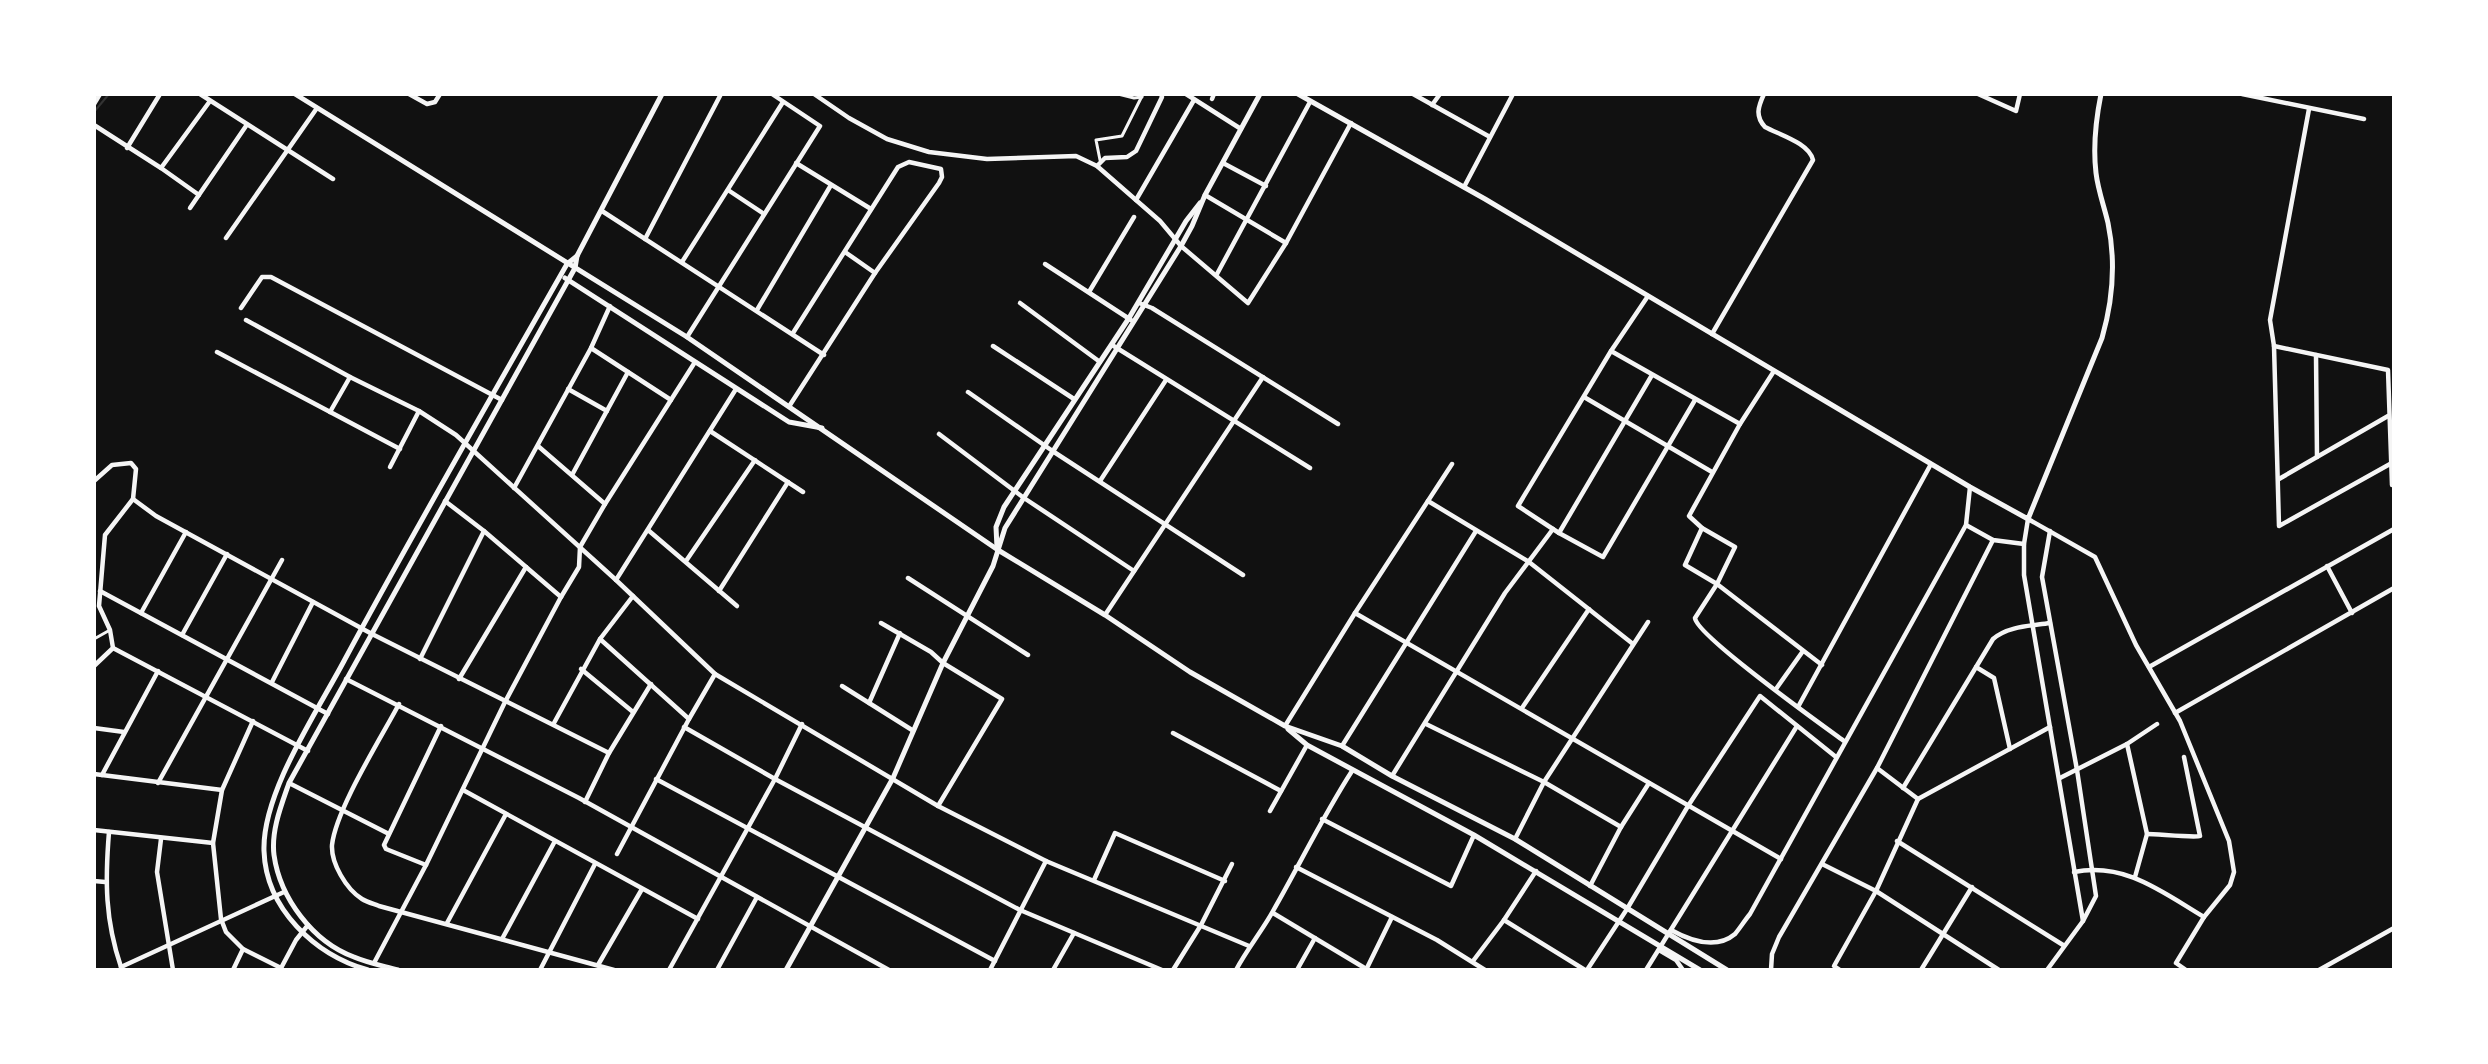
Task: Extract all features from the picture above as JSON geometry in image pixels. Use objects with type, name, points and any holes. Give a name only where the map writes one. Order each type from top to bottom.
[{"type":"street","points":[[94,104],[100,94]]},
{"type":"street","points":[[127,148],[160,94]]},
{"type":"street","points":[[200,94],[246,126],[333,179]]},
{"type":"street","points":[[295,94],[386,148],[567,264],[687,337],[790,405],[998,549],[1105,615],[1190,672],[1285,726],[1342,746],[1392,776],[1515,839],[1727,969]]},
{"type":"street","points":[[409,94],[428,105],[435,102],[440,94]]},
{"type":"street","points":[[398,969],[352,957],[308,926],[284,892],[274,855],[277,818],[289,783],[575,268],[577,256],[662,94]]},
{"type":"street","points":[[645,239],[721,94]]},
{"type":"street","points":[[687,337],[820,126],[772,94]]},
{"type":"street","points":[[814,94],[849,118],[887,139],[929,152],[987,159],[1076,156],[1097,166],[1160,221],[1181,246],[1217,274],[1248,303],[1286,243],[1351,123]]},
{"type":"street","points":[[1097,166],[1100,160],[1096,140],[1122,136],[1143,96],[1118,94]]},
{"type":"street","points":[[1100,160],[1127,157],[1136,151],[1162,96],[1155,94]]},
{"type":"street","points":[[1186,94],[1241,129]]},
{"type":"street","points":[[786,969],[893,778],[943,663],[993,566],[1005,528],[1054,452],[1131,320],[1181,246],[1260,94]]},
{"type":"street","points":[[1298,94],[1464,187],[1970,487],[2095,557],[2149,667],[2175,713],[2232,852],[2234,872],[2230,885],[2204,916],[2176,963],[2186,969]]},
{"type":"street","points":[[1413,94],[1490,137]]},
{"type":"street","points":[[1432,105],[1440,94]]},
{"type":"street","points":[[1464,187],[1513,94]]},
{"type":"street","points":[[1712,334],[1813,160],[1812,154],[1806,148],[1765,127],[1760,122],[1759,105],[1764,94]]},
{"type":"street","points":[[1978,94],[2016,111],[2020,94]]},
{"type":"street","points":[[2083,921],[2024,575],[2024,544],[2028,519],[2108,320],[2113,278],[2112,252],[2096,173],[2101,94]]},
{"type":"street","points":[[2242,94],[2364,119]]},
{"type":"street","points":[[1136,200],[1194,99]]},
{"type":"street","points":[[161,168],[210,101]]},
{"type":"street","points":[[682,262],[783,102]]},
{"type":"street","points":[[1217,274],[1310,102]]},
{"type":"street","points":[[226,238],[317,108]]},
{"type":"street","points":[[2309,109],[2270,320],[2274,346],[2279,526],[2391,464]]},
{"type":"street","points":[[94,124],[199,195]]},
{"type":"street","points":[[190,208],[246,126]]},
{"type":"street","points":[[796,163],[871,209]]},
{"type":"street","points":[[790,405],[875,273],[939,183],[942,177],[941,169],[919,163],[902,164],[898,167],[793,333]]},
{"type":"street","points":[[1223,163],[1266,186]]},
{"type":"street","points":[[757,310],[831,185]]},
{"type":"street","points":[[728,190],[764,214]]},
{"type":"street","points":[[1206,195],[1286,243]]},
{"type":"street","points":[[1142,304],[1175,240],[1206,195]]},
{"type":"street","points":[[602,211],[824,355]]},
{"type":"street","points":[[1089,292],[1134,217]]},
{"type":"street","points":[[845,252],[875,273]]},
{"type":"street","points":[[368,969],[349,967],[302,934],[276,897],[264,852],[268,818],[281,779],[362,629],[560,276],[567,264],[577,256]]},
{"type":"street","points":[[1045,264],[1131,320]]},
{"type":"street","points":[[560,276],[789,422],[823,429]]},
{"type":"street","points":[[241,308],[262,277],[271,277],[502,400]]},
{"type":"street","points":[[1648,296],[1611,351],[1518,506],[1603,558],[1695,400]]},
{"type":"street","points":[[1020,303],[1100,362]]},
{"type":"street","points":[[1142,304],[1152,308],[1338,424]]},
{"type":"street","points":[[514,488],[591,348],[610,306]]},
{"type":"street","points":[[246,320],[350,377],[419,411],[466,444],[616,580],[715,674],[938,806],[1046,861],[1249,946]]},
{"type":"street","points":[[993,346],[1074,399]]},
{"type":"street","points":[[2274,346],[2388,370],[2392,485]]},
{"type":"street","points":[[998,549],[996,534],[998,518],[1074,399],[1100,362],[1115,347]]},
{"type":"street","points":[[1115,347],[1310,468]]},
{"type":"street","points":[[591,348],[671,400]]},
{"type":"street","points":[[1611,351],[1740,424]]},
{"type":"street","points":[[217,352],[400,448]]},
{"type":"street","points":[[2316,355],[2317,457]]},
{"type":"street","points":[[374,963],[426,865],[505,702],[579,567],[580,547],[695,362]]},
{"type":"street","points":[[1774,371],[1740,424],[1689,514],[1690,518],[1702,528],[1735,547],[1717,584],[1695,618],[1696,625],[1720,647],[1844,741]]},
{"type":"street","points":[[572,475],[628,372]]},
{"type":"street","points":[[1559,533],[1652,375]]},
{"type":"street","points":[[330,412],[350,377]]},
{"type":"street","points":[[1105,615],[1263,377]]},
{"type":"street","points":[[1100,481],[1166,380]]},
{"type":"street","points":[[568,389],[607,411]]},
{"type":"street","points":[[616,580],[736,389]]},
{"type":"street","points":[[968,393],[1054,452],[1244,575]]},
{"type":"street","points":[[1584,397],[1712,472]]},
{"type":"street","points":[[390,467],[419,411]]},
{"type":"street","points":[[2279,479],[2388,416]]},
{"type":"street","points":[[710,431],[803,492]]},
{"type":"street","points":[[939,434],[1024,498],[1134,571]]},
{"type":"street","points":[[538,446],[605,504]]},
{"type":"street","points":[[686,561],[756,460]]},
{"type":"street","points":[[94,481],[112,465],[131,463],[134,465],[136,474],[133,500],[105,535],[99,606],[110,630],[113,648]]},
{"type":"street","points":[[1285,726],[1452,464]]},
{"type":"street","points":[[1798,707],[1931,464]]},
{"type":"street","points":[[719,591],[788,482]]},
{"type":"street","points":[[1669,933],[1697,941],[1722,940],[1734,934],[1750,914],[1844,741],[1966,525],[1970,487]]},
{"type":"street","points":[[133,500],[186,532],[362,629],[505,702],[554,723],[609,753]]},
{"type":"street","points":[[446,501],[561,597]]},
{"type":"street","points":[[1428,501],[1529,562],[1634,644]]},
{"type":"street","points":[[1966,525],[1993,540],[2024,544]]},
{"type":"street","points":[[1702,528],[1685,565],[1717,584],[1822,665]]},
{"type":"street","points":[[1392,776],[1505,593],[1553,529]]},
{"type":"street","points":[[2149,667],[2394,529]]},
{"type":"street","points":[[648,530],[737,606]]},
{"type":"street","points":[[420,659],[484,531]]},
{"type":"street","points":[[1342,746],[1476,531]]},
{"type":"street","points":[[2047,969],[2083,921],[2096,896],[2077,770],[2042,577],[2050,531]]},
{"type":"street","points":[[141,613],[186,532]]},
{"type":"street","points":[[1771,969],[1772,954],[1779,937],[1877,768],[1993,540]]},
{"type":"street","points":[[182,635],[227,554]]},
{"type":"street","points":[[158,783],[282,560]]},
{"type":"street","points":[[2327,566],[2352,613]]},
{"type":"street","points":[[459,679],[526,567]]},
{"type":"street","points":[[908,578],[1028,655]]},
{"type":"street","points":[[2175,713],[2394,588]]},
{"type":"street","points":[[100,591],[228,658],[328,714]]},
{"type":"street","points":[[554,723],[581,669],[600,639],[633,596]]},
{"type":"street","points":[[272,682],[313,602]]},
{"type":"street","points":[[1521,708],[1589,609]]},
{"type":"street","points":[[1355,613],[1781,859]]},
{"type":"street","points":[[1515,839],[1544,782],[1648,622]]},
{"type":"street","points":[[881,623],[931,652],[943,663],[1002,699],[938,806]]},
{"type":"street","points":[[1903,788],[1993,639],[2001,633],[2050,623]]},
{"type":"street","points":[[94,639],[110,630]]},
{"type":"street","points":[[869,704],[900,633]]},
{"type":"street","points":[[600,639],[688,719]]},
{"type":"street","points":[[94,666],[113,648]]},
{"type":"street","points":[[113,648],[308,751]]},
{"type":"street","points":[[1776,689],[1803,651]]},
{"type":"street","points":[[1976,667],[1994,678],[2010,749]]},
{"type":"street","points":[[581,669],[633,712]]},
{"type":"street","points":[[102,776],[158,671]]},
{"type":"street","points":[[617,854],[688,719],[715,674]]},
{"type":"street","points":[[346,679],[399,704],[632,827],[889,969]]},
{"type":"street","points":[[585,802],[609,753],[651,684]]},
{"type":"street","points":[[842,686],[912,730]]},
{"type":"street","points":[[1504,920],[1586,969],[1627,909],[1688,806],[1760,696],[1836,757]]},
{"type":"street","points":[[399,704],[337,824],[332,846],[336,867],[346,884],[361,899],[614,969]]},
{"type":"street","points":[[253,721],[232,763],[222,790],[213,843],[221,919],[226,932],[243,949],[280,968],[296,940],[308,926]]},
{"type":"street","points":[[669,969],[775,778],[802,724]]},
{"type":"street","points":[[1426,724],[1544,782],[1621,827]]},
{"type":"street","points":[[2060,778],[2127,744],[2157,724]]},
{"type":"street","points":[[426,865],[386,849],[384,841],[441,726]]},
{"type":"street","points":[[1285,726],[1307,745],[1474,835],[1619,921],[1660,948],[1676,960],[1683,969]]},
{"type":"street","points":[[1646,969],[1734,832],[1797,726]]},
{"type":"street","points":[[684,727],[1020,910],[1162,969]]},
{"type":"street","points":[[1840,969],[1834,966],[1876,891],[1918,799],[2050,727]]},
{"type":"street","points":[[94,728],[124,732]]},
{"type":"street","points":[[1173,734],[1281,791]]},
{"type":"street","points":[[2127,744],[2147,834],[2135,877]]},
{"type":"street","points":[[1270,811],[1307,745]]},
{"type":"street","points":[[2147,834],[2171,834],[2196,838],[2200,836],[2184,757]]},
{"type":"street","points":[[1877,768],[1918,799]]},
{"type":"street","points":[[1236,969],[1249,946],[1273,913],[1322,819],[1352,771]]},
{"type":"street","points":[[94,774],[222,790]]},
{"type":"street","points":[[656,779],[994,961]]},
{"type":"street","points":[[289,783],[387,833]]},
{"type":"street","points":[[1590,886],[1621,827],[1649,783]]},
{"type":"street","points":[[463,790],[698,919]]},
{"type":"street","points":[[447,923],[506,814]]},
{"type":"street","points":[[1322,819],[1451,886],[1474,835]]},
{"type":"street","points":[[94,830],[213,843]]},
{"type":"street","points":[[109,832],[105,882],[113,944],[121,968],[170,946],[221,919],[284,892]]},
{"type":"street","points":[[1094,880],[1115,833],[1225,881]]},
{"type":"street","points":[[161,839],[157,872],[173,969]]},
{"type":"street","points":[[502,939],[555,841]]},
{"type":"street","points":[[1897,841],[2064,945]]},
{"type":"street","points":[[990,969],[1046,861]]},
{"type":"street","points":[[540,969],[595,864]]},
{"type":"street","points":[[1173,969],[1201,925],[1232,864]]},
{"type":"street","points":[[1822,864],[1876,891],[1999,969]]},
{"type":"street","points":[[1296,867],[1485,969]]},
{"type":"street","points":[[2074,872],[2093,868],[2135,877],[2204,916]]},
{"type":"street","points":[[1473,961],[1504,920],[1536,871]]},
{"type":"street","points":[[94,881],[105,882]]},
{"type":"street","points":[[1921,969],[1972,887]]},
{"type":"street","points":[[598,965],[642,889]]},
{"type":"street","points":[[717,969],[757,897]]},
{"type":"street","points":[[1273,913],[1367,969],[1392,917]]},
{"type":"street","points":[[2319,969],[2394,928]]},
{"type":"street","points":[[1053,969],[1074,933]]},
{"type":"street","points":[[1297,969],[1316,938]]},
{"type":"street","points":[[1660,948],[1700,969]]},
{"type":"street","points":[[233,969],[243,949]]},
{"type":"street","points":[[349,967],[352,957]]},
{"type":"street","points":[[1982,969],[1987,962]]},
{"type":"waterway","points":[[94,112],[109,94]]}]
